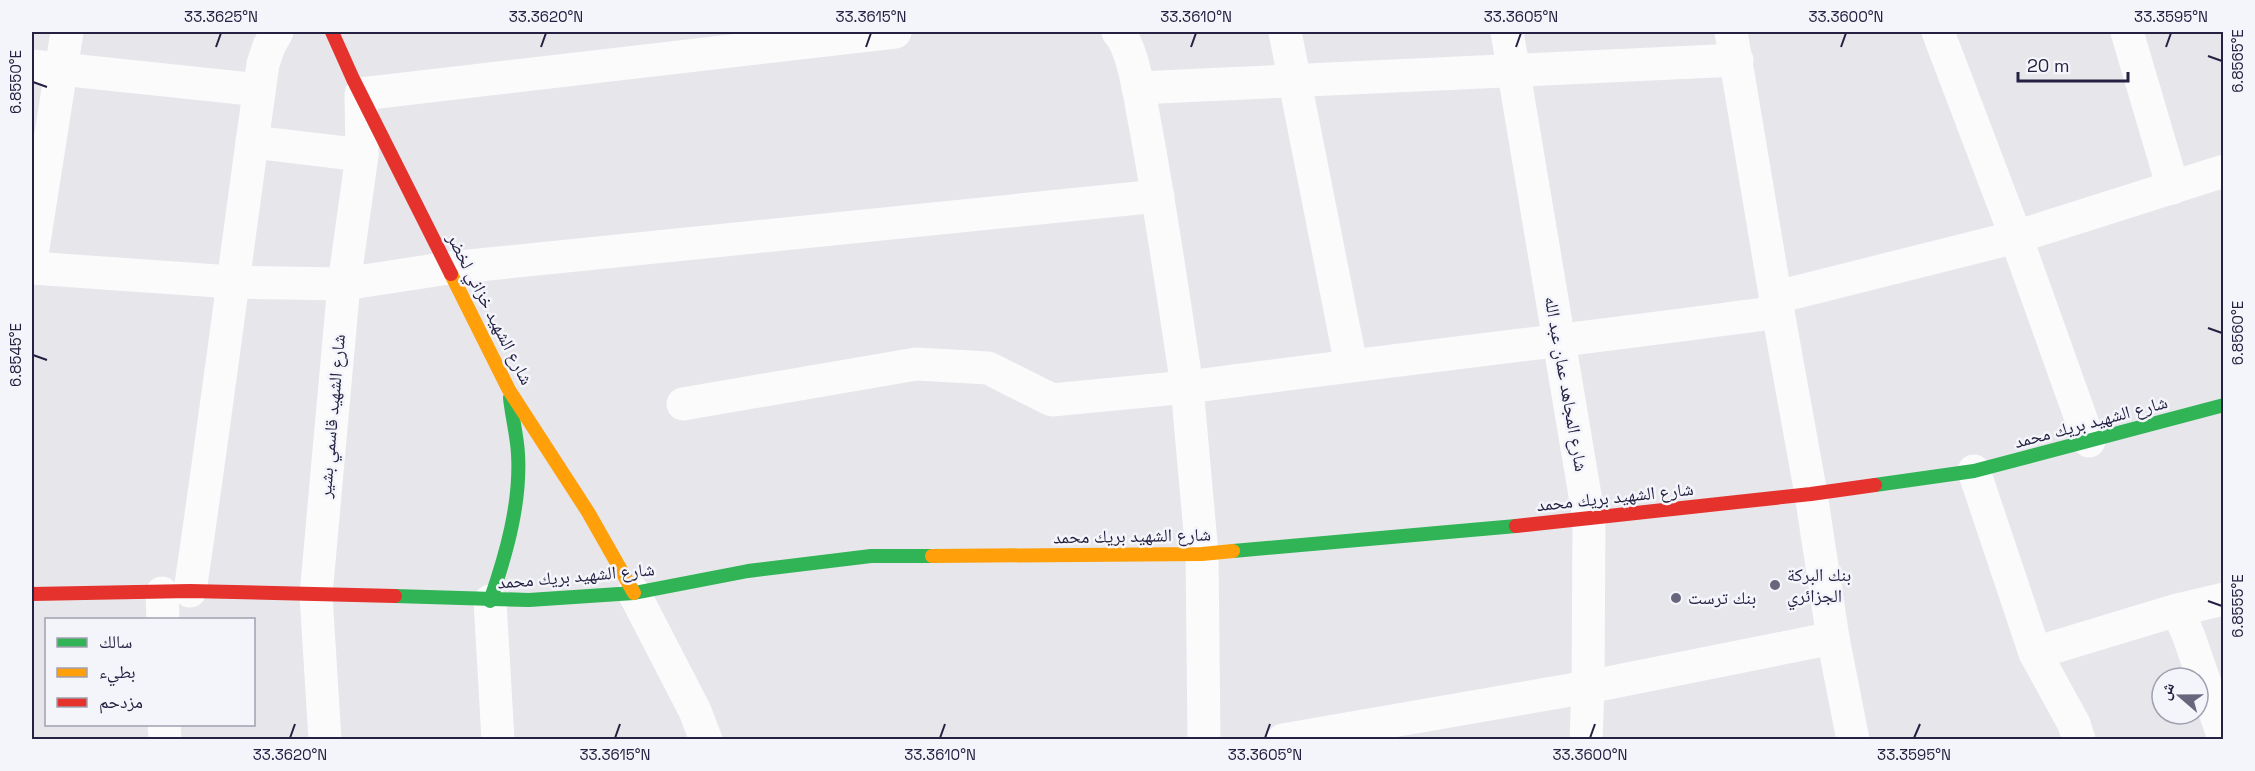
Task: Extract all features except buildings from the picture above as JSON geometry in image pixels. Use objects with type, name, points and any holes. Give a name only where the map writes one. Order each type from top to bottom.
[{"type":"street","points":[[32,255],[46,67],[67,32]]},
{"type":"street","points":[[172,601],[219,397],[232,282],[263,64],[277,32]]},
{"type":"street","name":"شارع الشهيد خزاني لخضر","points":[[332,32],[509,390],[588,512],[634,592]]},
{"type":"street","points":[[361,94],[895,32]]},
{"type":"street","points":[[1118,32],[1133,66],[1138,88],[1158,196],[1187,387],[1202,554],[1204,740]]},
{"type":"street","points":[[1285,32],[1351,365]]},
{"type":"street","name":"شارع المجاهد عمان عبد الله","points":[[1507,32],[1589,519],[1586,740]]},
{"type":"street","points":[[1938,32],[2016,237],[2089,441]]},
{"type":"street","points":[[2127,32],[2173,188]]},
{"type":"street","points":[[1138,88],[1295,82],[1513,69],[1734,46],[1811,494],[1833,638],[1853,740]]},
{"type":"street","points":[[46,67],[259,90]]},
{"type":"street","name":"شارع الشهيد قاسمي بشير","points":[[325,740],[316,595],[344,284],[362,155],[361,94]]},
{"type":"street","points":[[252,142],[362,155]]},
{"type":"street","points":[[682,404],[916,364],[988,369],[1052,400],[1187,387],[1351,365],[1558,342],[1777,305],[2016,237],[2223,171]]},
{"type":"street","points":[[32,268],[232,282],[344,284],[449,268],[1158,196]]},
{"type":"street","points":[[498,740],[490,601],[504,561],[514,507],[518,460],[509,390]]},
{"type":"street","name":"شارع الشهيد بريك محمد","points":[[32,594],[172,601],[316,595],[490,601],[529,600],[634,592],[748,571],[871,556],[1202,554],[1589,519],[1811,494],[1974,471],[2223,405]]},
{"type":"street","points":[[1974,471],[2035,653],[2074,724],[2079,740]]},
{"type":"street","points":[[634,592],[695,711],[706,740]]},
{"type":"street","points":[[2035,653],[2177,610],[2223,599]]},
{"type":"street","points":[[2177,610],[2188,634],[2223,738]]},
{"type":"street","points":[[1284,740],[1588,687],[1833,638]]},
{"type":"traffic: fast","points":[[490,601],[507,547],[517,491],[517,440],[510,398]]},
{"type":"traffic: fast","points":[[1875,485],[1974,471],[2224,405]]},
{"type":"traffic: fast","points":[[1233,551],[1516,526]]},
{"type":"traffic: fast","points":[[395,596],[529,600],[634,593],[748,571],[871,556],[932,556]]},
{"type":"traffic: slow","points":[[451,274],[509,390],[588,512],[634,593]]},
{"type":"traffic: slow","points":[[932,556],[1202,554],[1233,551]]},
{"type":"traffic: jam","points":[[332,32],[353,79],[451,274]]},
{"type":"traffic: jam","points":[[1516,526],[1875,485]]},
{"type":"traffic: jam","points":[[32,594],[190,591],[395,596]]},
{"type":"place","name":"بنك البركة الجزائري","points":[[1775,585]]},
{"type":"place","name":"بنك ترست","points":[[1676,598]]}]
